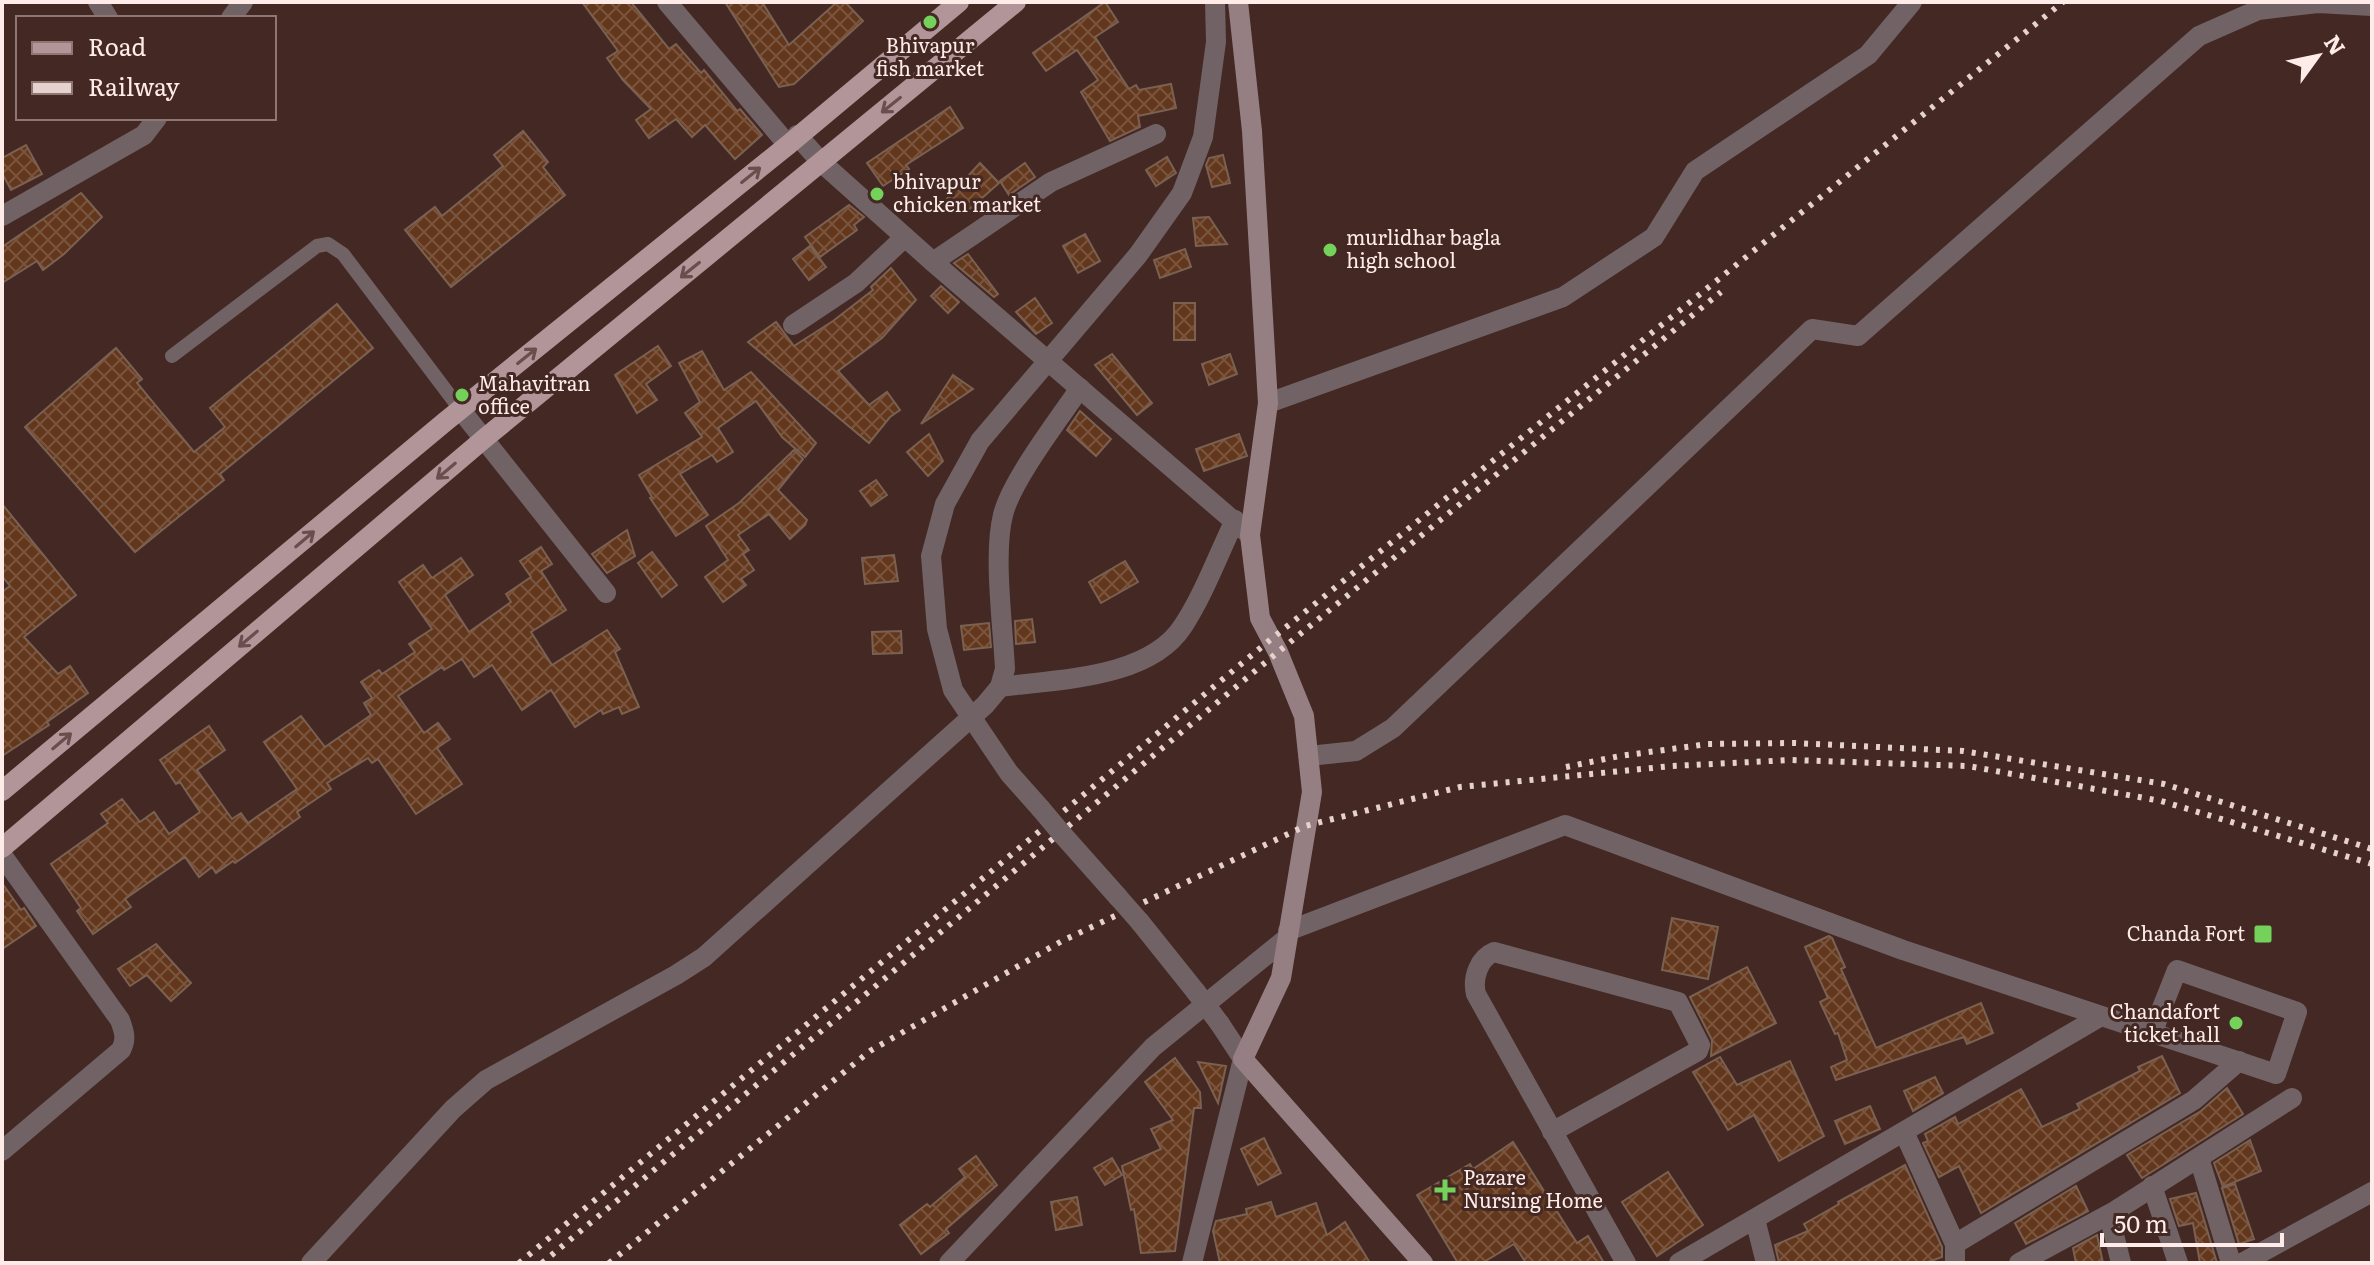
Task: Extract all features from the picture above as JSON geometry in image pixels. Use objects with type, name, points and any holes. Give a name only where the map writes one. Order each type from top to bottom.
[{"type":"main road","points":[[2,791],[460,409],[959,2]]},
{"type":"main road","points":[[2,848],[485,438],[1016,2]]},
{"type":"main road","points":[[1238,2],[1252,131],[1268,403],[1243,528],[1260,618],[1278,652],[1304,716],[1312,792],[1281,978],[1243,1059],[1423,1263]]},
{"type":"street","points":[[667,2],[793,140],[1243,528],[1183,627],[1167,646],[1148,659],[1124,669],[1000,687]]},
{"type":"street","points":[[1192,1263],[1243,1059],[1196,992],[1140,922],[1009,773],[953,690],[937,629],[931,556],[945,504],[980,441],[1138,255],[1182,193],[1203,137],[1216,42],[1215,2]]},
{"type":"street","points":[[1268,403],[1563,297],[1654,237],[1695,171],[1868,55],[1912,2]]},
{"type":"street","points":[[2219,27],[2229,2]]},
{"type":"street","points":[[1309,756],[1356,751],[1393,728],[1812,329],[1858,336],[2199,36],[2258,10],[2318,3],[2372,6]]},
{"type":"street","points":[[2,216],[144,135],[155,120]]},
{"type":"street","points":[[933,262],[1051,182],[1156,134]]},
{"type":"street","points":[[793,325],[856,283],[905,237]]},
{"type":"street","points":[[311,1263],[453,1109],[486,1080],[704,957],[972,718],[1000,687],[1005,669],[999,537],[1003,512],[1016,484],[1080,388]]},
{"type":"street","points":[[460,409],[606,593]]},
{"type":"street","points":[[949,1263],[1153,1047],[1288,935],[1565,825],[1903,950],[2152,1033],[2239,1061],[2276,1074],[2297,1012],[2177,970],[2152,1033]]},
{"type":"street","points":[[2,855],[120,1020],[125,1032],[121,1050],[2,1151]]},
{"type":"street","points":[[1552,1132],[1698,1051],[1700,1045],[1678,1002],[1490,953],[1481,960],[1474,990],[1552,1132],[1626,1263]]},
{"type":"street","points":[[1679,1263],[2101,1016]]},
{"type":"street","points":[[1904,1132],[1955,1253],[2182,1107],[2239,1061]]},
{"type":"street","points":[[2019,1263],[2056,1254],[2152,1186],[2292,1098]]},
{"type":"street","points":[[2199,1158],[2231,1263]]},
{"type":"street","points":[[2152,1186],[2178,1263]]},
{"type":"street","points":[[2242,1263],[2372,1192]]},
{"type":"street","points":[[2109,1215],[2121,1263]]},
{"type":"street","points":[[1755,1219],[1766,1263]]},
{"type":"lane","points":[[172,356],[317,246],[328,244],[343,254],[460,409]]},
{"type":"building","points":[[582,2],[631,2],[669,49],[676,44],[701,73],[704,70],[737,111],[740,109],[762,135],[735,159],[705,125],[692,137],[676,119],[649,138],[636,120],[651,109],[607,58],[618,51]]},
{"type":"building","points":[[725,2],[762,2],[789,45],[837,2],[845,2],[863,21],[794,84],[779,87]]},
{"type":"building","points":[[1105,2],[1118,22],[1095,37],[1129,89],[1136,85],[1139,90],[1171,84],[1176,108],[1138,116],[1140,127],[1110,141],[1081,92],[1098,80],[1077,50],[1046,71],[1033,53]]},
{"type":"building","points":[[950,107],[963,128],[906,165],[909,169],[883,186],[867,163]]},
{"type":"building","points":[[523,131],[548,162],[543,167],[565,195],[451,287],[405,230],[435,207],[442,216],[503,166],[494,155]]},
{"type":"building","points":[[26,145],[42,174],[11,190],[2,173],[2,158]]},
{"type":"building","points":[[1223,155],[1230,183],[1212,187],[1206,165],[1209,158]]},
{"type":"building","points":[[1167,157],[1176,173],[1156,186],[1146,170]]},
{"type":"building","points":[[980,163],[999,183],[964,214],[943,203]]},
{"type":"building","points":[[1025,163],[1035,177],[1009,195],[1000,181]]},
{"type":"building","points":[[81,193],[102,217],[43,270],[37,261],[2,283],[2,247]]},
{"type":"building","points":[[849,205],[864,217],[854,225],[857,230],[820,257],[805,237]]},
{"type":"building","points":[[1209,217],[1227,244],[1196,246],[1193,218]]},
{"type":"building","points":[[1085,234],[1100,261],[1078,273],[1063,246]]},
{"type":"building","points":[[810,246],[826,267],[809,280],[793,259]]},
{"type":"building","points":[[1185,249],[1191,267],[1160,278],[1154,260]]},
{"type":"building","points":[[968,254],[998,294],[994,297],[954,263]]},
{"type":"building","points":[[891,268],[916,300],[882,338],[838,371],[869,405],[887,392],[900,410],[890,417],[869,443],[748,342],[776,322],[794,346],[873,290],[871,287]]},
{"type":"building","points":[[941,286],[959,302],[948,313],[931,296]]},
{"type":"building","points":[[1035,298],[1052,323],[1036,334],[1016,312]]},
{"type":"building","points":[[1174,303],[1195,303],[1195,340],[1174,340]]},
{"type":"building","points":[[337,304],[373,348],[220,474],[224,480],[135,552],[25,427],[116,348],[142,379],[137,383],[194,452],[225,427],[210,408]]},
{"type":"building","points":[[658,346],[671,366],[646,384],[657,400],[637,413],[615,375]]},
{"type":"building","points":[[702,351],[724,390],[751,372],[816,443],[805,457],[782,437],[756,401],[718,428],[733,452],[717,462],[712,455],[680,474],[708,515],[676,536],[650,498],[639,475],[702,437],[685,413],[700,402],[679,363]]},
{"type":"building","points":[[1112,354],[1152,403],[1137,415],[1095,365]]},
{"type":"building","points":[[1230,354],[1237,374],[1209,385],[1202,364]]},
{"type":"building","points":[[953,375],[973,389],[921,424]]},
{"type":"building","points":[[1080,411],[1111,439],[1096,456],[1067,430]]},
{"type":"building","points":[[929,434],[943,461],[928,476],[907,452]]},
{"type":"building","points":[[1239,434],[1247,456],[1204,471],[1196,449]]},
{"type":"building","points":[[794,450],[803,459],[778,490],[807,520],[805,525],[790,539],[769,514],[738,535],[749,550],[743,554],[754,570],[741,579],[746,585],[723,602],[705,577],[728,560],[706,526],[739,503]]},
{"type":"building","points":[[876,480],[887,495],[871,506],[860,491]]},
{"type":"building","points":[[2,504],[76,595],[24,637],[58,674],[70,666],[88,693],[47,722],[49,725],[2,756],[2,592],[10,586],[2,576]]},
{"type":"building","points":[[627,530],[635,556],[607,573],[592,554]]},
{"type":"building","points":[[541,547],[552,564],[541,571],[566,610],[531,632],[552,665],[607,630],[620,649],[615,652],[639,707],[622,714],[619,707],[603,714],[601,710],[575,727],[551,690],[522,710],[492,665],[474,677],[462,659],[444,670],[442,667],[398,696],[424,733],[438,723],[450,739],[437,748],[462,784],[416,814],[378,759],[372,763],[368,758],[327,783],[331,789],[297,812],[300,817],[235,863],[233,861],[216,873],[212,867],[199,877],[185,857],[125,899],[131,907],[93,934],[77,911],[81,908],[51,864],[108,823],[101,814],[122,799],[140,822],[154,812],[169,834],[200,812],[180,782],[176,784],[160,760],[209,726],[225,750],[197,770],[232,819],[241,813],[248,823],[297,789],[264,742],[301,716],[325,747],[371,715],[364,703],[372,698],[361,682],[379,670],[382,674],[415,652],[409,644],[432,629],[399,582],[423,565],[432,578],[461,558],[473,575],[445,595],[469,632],[511,602],[506,594],[531,577],[520,561]]},
{"type":"building","points":[[652,552],[677,585],[662,597],[638,563]]},
{"type":"building","points":[[894,555],[898,581],[865,584],[862,558]]},
{"type":"building","points":[[1125,561],[1138,582],[1101,603],[1089,582]]},
{"type":"building","points":[[1032,619],[1035,642],[1016,644],[1015,621]]},
{"type":"building","points":[[989,623],[991,647],[964,650],[961,626]]},
{"type":"building","points":[[901,631],[902,653],[873,654],[872,632]]},
{"type":"building","points":[[2,883],[36,926],[2,949]]},
{"type":"building","points":[[1672,918],[1718,927],[1708,979],[1662,970]]},
{"type":"building","points":[[1829,936],[1845,967],[1841,969],[1876,1048],[1981,1003],[1993,1033],[1967,1044],[1964,1037],[1836,1080],[1831,1067],[1847,1060],[1838,1033],[1835,1034],[1820,1002],[1828,998],[1805,947]]},
{"type":"building","points":[[156,944],[191,983],[171,1001],[147,975],[130,986],[118,969]]},
{"type":"building","points":[[1747,967],[1776,1023],[1711,1056],[1712,1040],[1690,997]]},
{"type":"building","points":[[2162,1056],[2180,1093],[1981,1213],[1959,1166],[1939,1177],[1923,1143],[1928,1141],[1925,1134],[1955,1117],[1958,1124],[2021,1089],[2042,1127],[2080,1109],[2077,1104]]},
{"type":"building","points":[[1720,1057],[1737,1085],[1790,1061],[1824,1136],[1779,1161],[1754,1115],[1728,1130],[1693,1072]]},
{"type":"building","points":[[1175,1058],[1200,1092],[1201,1108],[1194,1108],[1175,1251],[1141,1253],[1134,1209],[1131,1210],[1122,1166],[1161,1149],[1151,1129],[1173,1120],[1145,1082]]},
{"type":"building","points":[[1198,1062],[1226,1066],[1218,1103]]},
{"type":"building","points":[[1935,1077],[1943,1093],[1913,1111],[1904,1091]]},
{"type":"building","points":[[2227,1088],[2243,1114],[2142,1178],[2127,1155],[2201,1111]]},
{"type":"building","points":[[1870,1106],[1880,1129],[1845,1144],[1835,1121]]},
{"type":"building","points":[[1264,1138],[1281,1173],[1258,1185],[1241,1149]]},
{"type":"building","points":[[2250,1140],[2261,1171],[2223,1187],[2214,1163]]},
{"type":"building","points":[[1513,1142],[1577,1243],[1588,1236],[1604,1263],[1526,1263],[1514,1244],[1482,1263],[1458,1263],[1417,1195],[1470,1164],[1473,1169]]},
{"type":"building","points":[[976,1156],[997,1185],[946,1229],[949,1233],[921,1254],[900,1225],[927,1204],[930,1207],[965,1177],[959,1169]]},
{"type":"building","points":[[1112,1158],[1122,1175],[1105,1185],[1094,1168]]},
{"type":"building","points":[[1905,1165],[1942,1247],[1942,1257],[1925,1263],[1779,1263],[1775,1245],[1808,1231],[1804,1224]]},
{"type":"building","points":[[1668,1172],[1703,1225],[1657,1256],[1622,1202]]},
{"type":"building","points":[[2235,1184],[2254,1239],[2239,1244],[2222,1188]]},
{"type":"building","points":[[2076,1186],[2088,1211],[2026,1244],[2015,1223]]},
{"type":"building","points":[[2196,1193],[2217,1263],[2200,1263],[2193,1223],[2179,1226],[2170,1199]]},
{"type":"building","points":[[1077,1197],[1082,1225],[1056,1230],[1051,1202]]},
{"type":"building","points":[[1271,1202],[1276,1217],[1316,1203],[1327,1235],[1345,1222],[1370,1263],[1220,1263],[1213,1231],[1216,1221],[1247,1214],[1246,1209]]},
{"type":"building","points":[[2097,1235],[2103,1263],[2076,1263],[2073,1248]]},
{"type":"railway","points":[[519,1263],[1270,640],[2063,2]]},
{"type":"railway","points":[[542,1263],[1278,652],[1721,292]]},
{"type":"railway","points":[[1566,767],[1708,744],[1794,743],[1963,751],[2164,784],[2372,849]]},
{"type":"railway","points":[[609,1263],[870,1051],[1062,941],[1305,826],[1460,787],[1672,766],[1791,760],[1968,766],[2161,801],[2372,864]]},
{"type":"place","name":"Bhivapur fish market","points":[[930,22]]},
{"type":"place","name":"bhivapur chicken market","points":[[877,194]]},
{"type":"place","name":"murlidhar bagla high school","points":[[1330,250]]},
{"type":"place","name":"Mahavitran office","points":[[462,395]]},
{"type":"place","name":"Chanda Fort","points":[[2263,934]]},
{"type":"place","name":"Chandafort ticket hall","points":[[2236,1023]]},
{"type":"place","name":"Pazare Nursing Home","points":[[1445,1190]]}]
